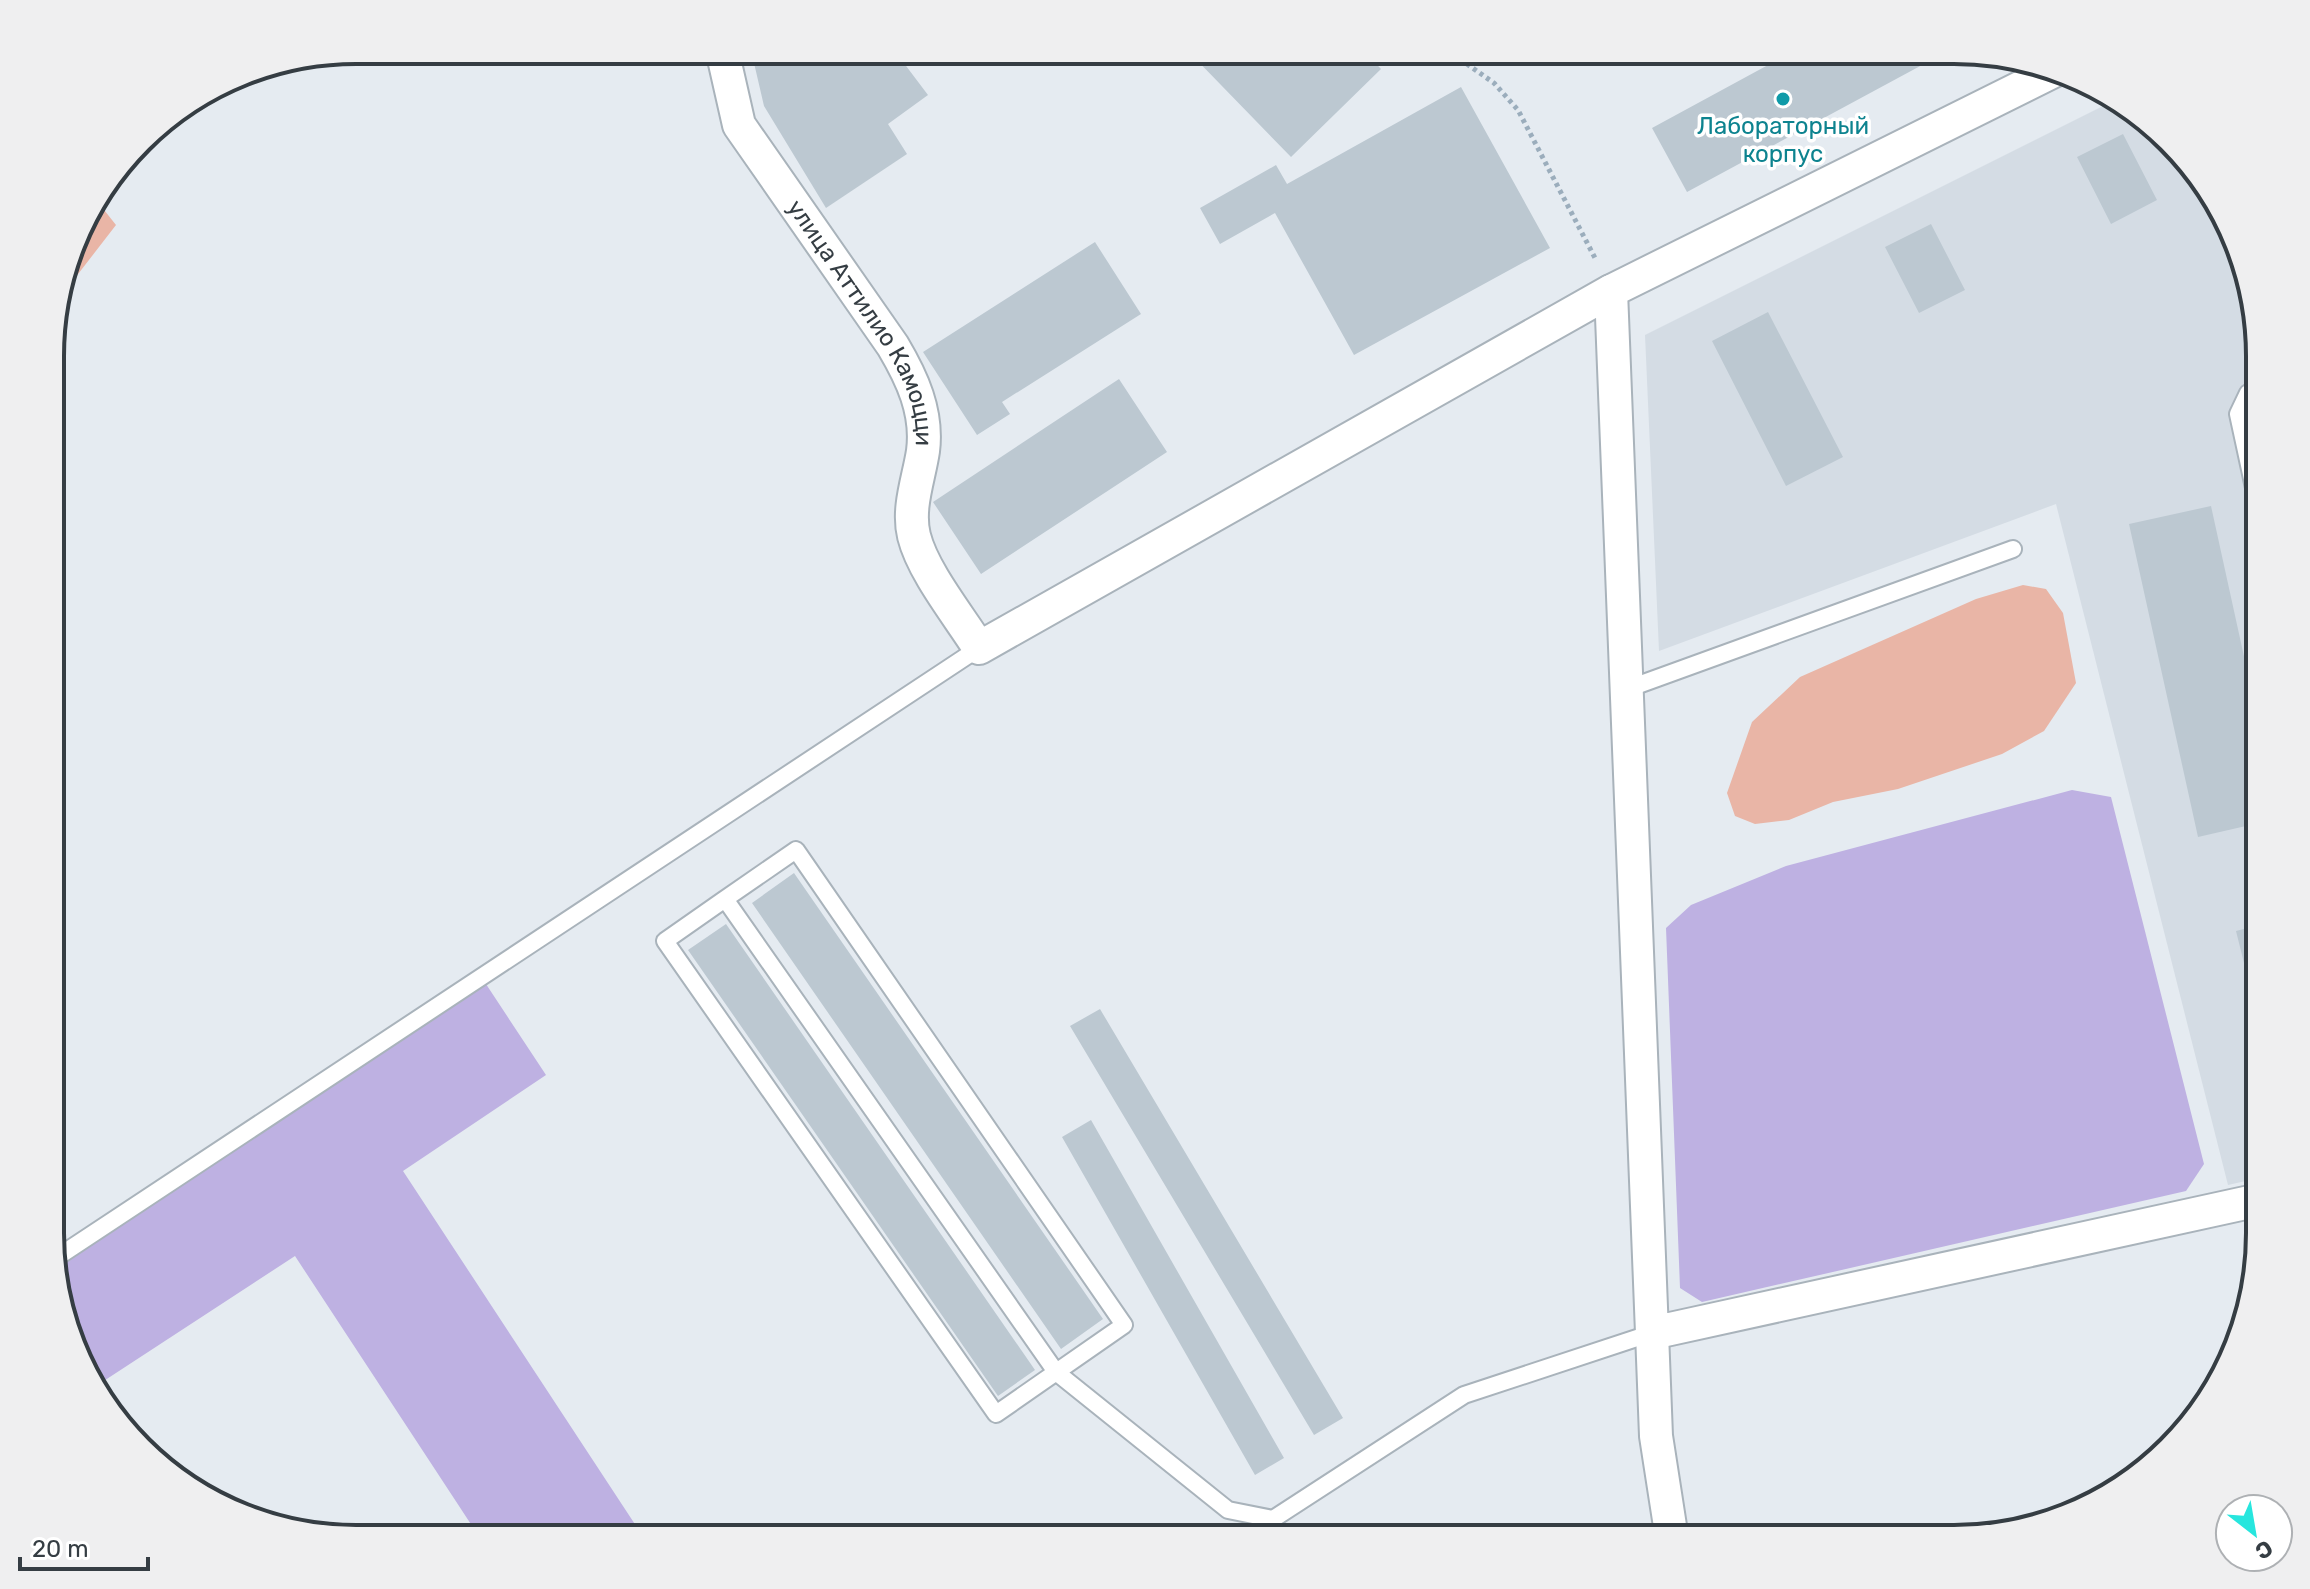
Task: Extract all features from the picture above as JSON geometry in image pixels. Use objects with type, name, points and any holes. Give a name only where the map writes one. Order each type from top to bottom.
[{"type":"street","name":"улица Аттилио Камоцци","points":[[725,64],[739,125],[893,346],[911,379],[924,431],[912,510],[914,537],[921,555],[979,648]]},
{"type":"street","points":[[979,648],[1611,291],[2041,78]]},
{"type":"street","points":[[1611,291],[1656,1436],[1670,1525]]},
{"type":"street","points":[[1652,1333],[2246,1203]]},
{"type":"lane","points":[[2246,397],[2238,414],[2246,451]]},
{"type":"lane","points":[[1627,689],[2013,549]]},
{"type":"lane","points":[[65,1252],[979,648]]},
{"type":"lane","points":[[796,850],[1124,1325],[996,1414],[665,941],[725,899],[796,850]]},
{"type":"lane","points":[[725,899],[1056,1372],[1228,1510],[1273,1519],[1464,1395],[1652,1333]]},
{"type":"path","points":[[1467,64],[1494,83],[1518,110],[1611,291]]},
{"type":"shaded area","points":[[2104,106],[2132,124],[2186,178],[2224,244],[2244,318],[2246,1181],[2228,1185],[2056,504],[1659,651],[1645,335]]},
{"type":"shaded area","points":[[103,209],[116,225],[75,278],[86,244]]},
{"type":"shaded area","points":[[2023,585],[2046,589],[2063,613],[2076,683],[2044,731],[2002,754],[1898,789],[1833,802],[1789,820],[1755,824],[1735,816],[1727,793],[1752,722],[1800,677],[1976,599]]},
{"type":"shaded area","points":[[2072,790],[2111,797],[2204,1164],[2186,1191],[1702,1302],[1680,1288],[1666,928],[1691,905],[1786,866]]},
{"type":"shaded area","points":[[482,978],[546,1075],[403,1171],[635,1525],[471,1525],[295,1256],[104,1381],[86,1345],[74,1308],[65,1252]]},
{"type":"building","points":[[754,64],[905,64],[928,95],[888,124],[907,154],[826,208],[764,106]]},
{"type":"building","points":[[1201,64],[1376,64],[1381,69],[1291,157]]},
{"type":"building","name":"Лабораторный корпус","points":[[1770,64],[1924,64],[1687,192],[1652,128]]},
{"type":"building","points":[[1461,87],[1550,248],[1354,355],[1275,213],[1220,244],[1200,208],[1276,165],[1287,184]]},
{"type":"building","points":[[2123,134],[2157,200],[2111,224],[2077,157]]},
{"type":"building","points":[[1931,224],[1965,290],[1919,313],[1885,247]]},
{"type":"building","points":[[1095,242],[1141,314],[1002,402],[1010,414],[977,435],[923,352]]},
{"type":"building","points":[[1768,312],[1843,457],[1786,486],[1712,341]]},
{"type":"building","points":[[1119,379],[1167,452],[981,574],[933,502]]},
{"type":"building","points":[[2211,506],[2246,666],[2246,826],[2198,837],[2129,524]]},
{"type":"building","points":[[794,873],[1103,1319],[1061,1349],[752,903]]},
{"type":"building","points":[[726,924],[1035,1370],[998,1396],[688,950]]},
{"type":"building","points":[[2246,928],[2246,971],[2236,931]]},
{"type":"building","points":[[1100,1009],[1343,1418],[1314,1435],[1070,1026]]},
{"type":"building","points":[[1091,1120],[1284,1458],[1255,1475],[1062,1137]]},
{"type":"place","name":"Лабораторный корпус","points":[[1783,99]]}]
